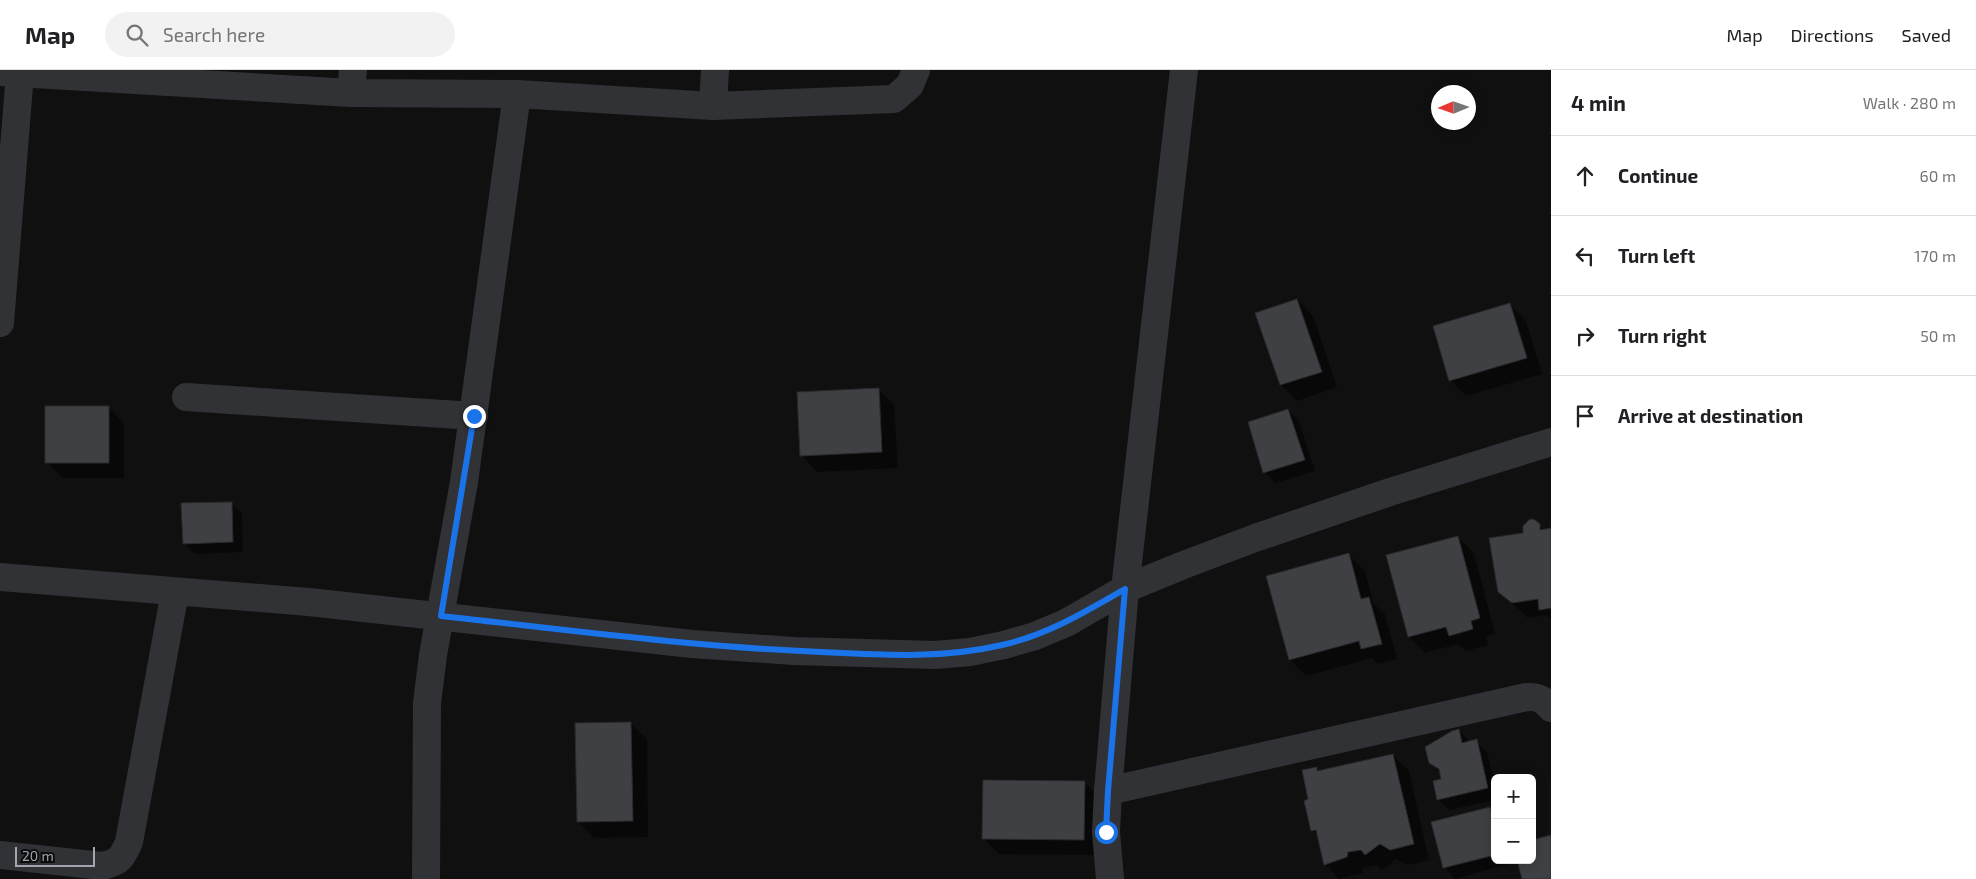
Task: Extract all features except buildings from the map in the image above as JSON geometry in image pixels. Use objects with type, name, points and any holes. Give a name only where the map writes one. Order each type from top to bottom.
[{"type":"street","points":[[713,106],[716,70]]},
{"type":"street","points":[[0,323],[10,72],[352,81],[517,94],[713,106],[894,99],[910,85],[916,70]]},
{"type":"street","points":[[1110,879],[1106,832],[1108,791],[1125,589],[1184,70]]},
{"type":"street","points":[[426,879],[427,703],[433,655],[474,416],[517,94]]},
{"type":"street","points":[[186,397],[474,416]]},
{"type":"street","points":[[0,577],[309,602],[701,645],[803,652],[935,655],[995,647],[1035,636],[1066,623],[1125,589],[1254,538],[1390,492],[1551,442]]},
{"type":"street","points":[[0,855],[102,866],[114,863],[122,857],[129,842],[175,592]]},
{"type":"street","points":[[1108,791],[1522,698],[1537,697],[1544,700],[1551,708]]},
{"type":"route","points":[[474,416],[441,616],[692,644],[794,651],[935,655],[970,652],[1035,636],[1066,623],[1125,589],[1106,832]]}]
